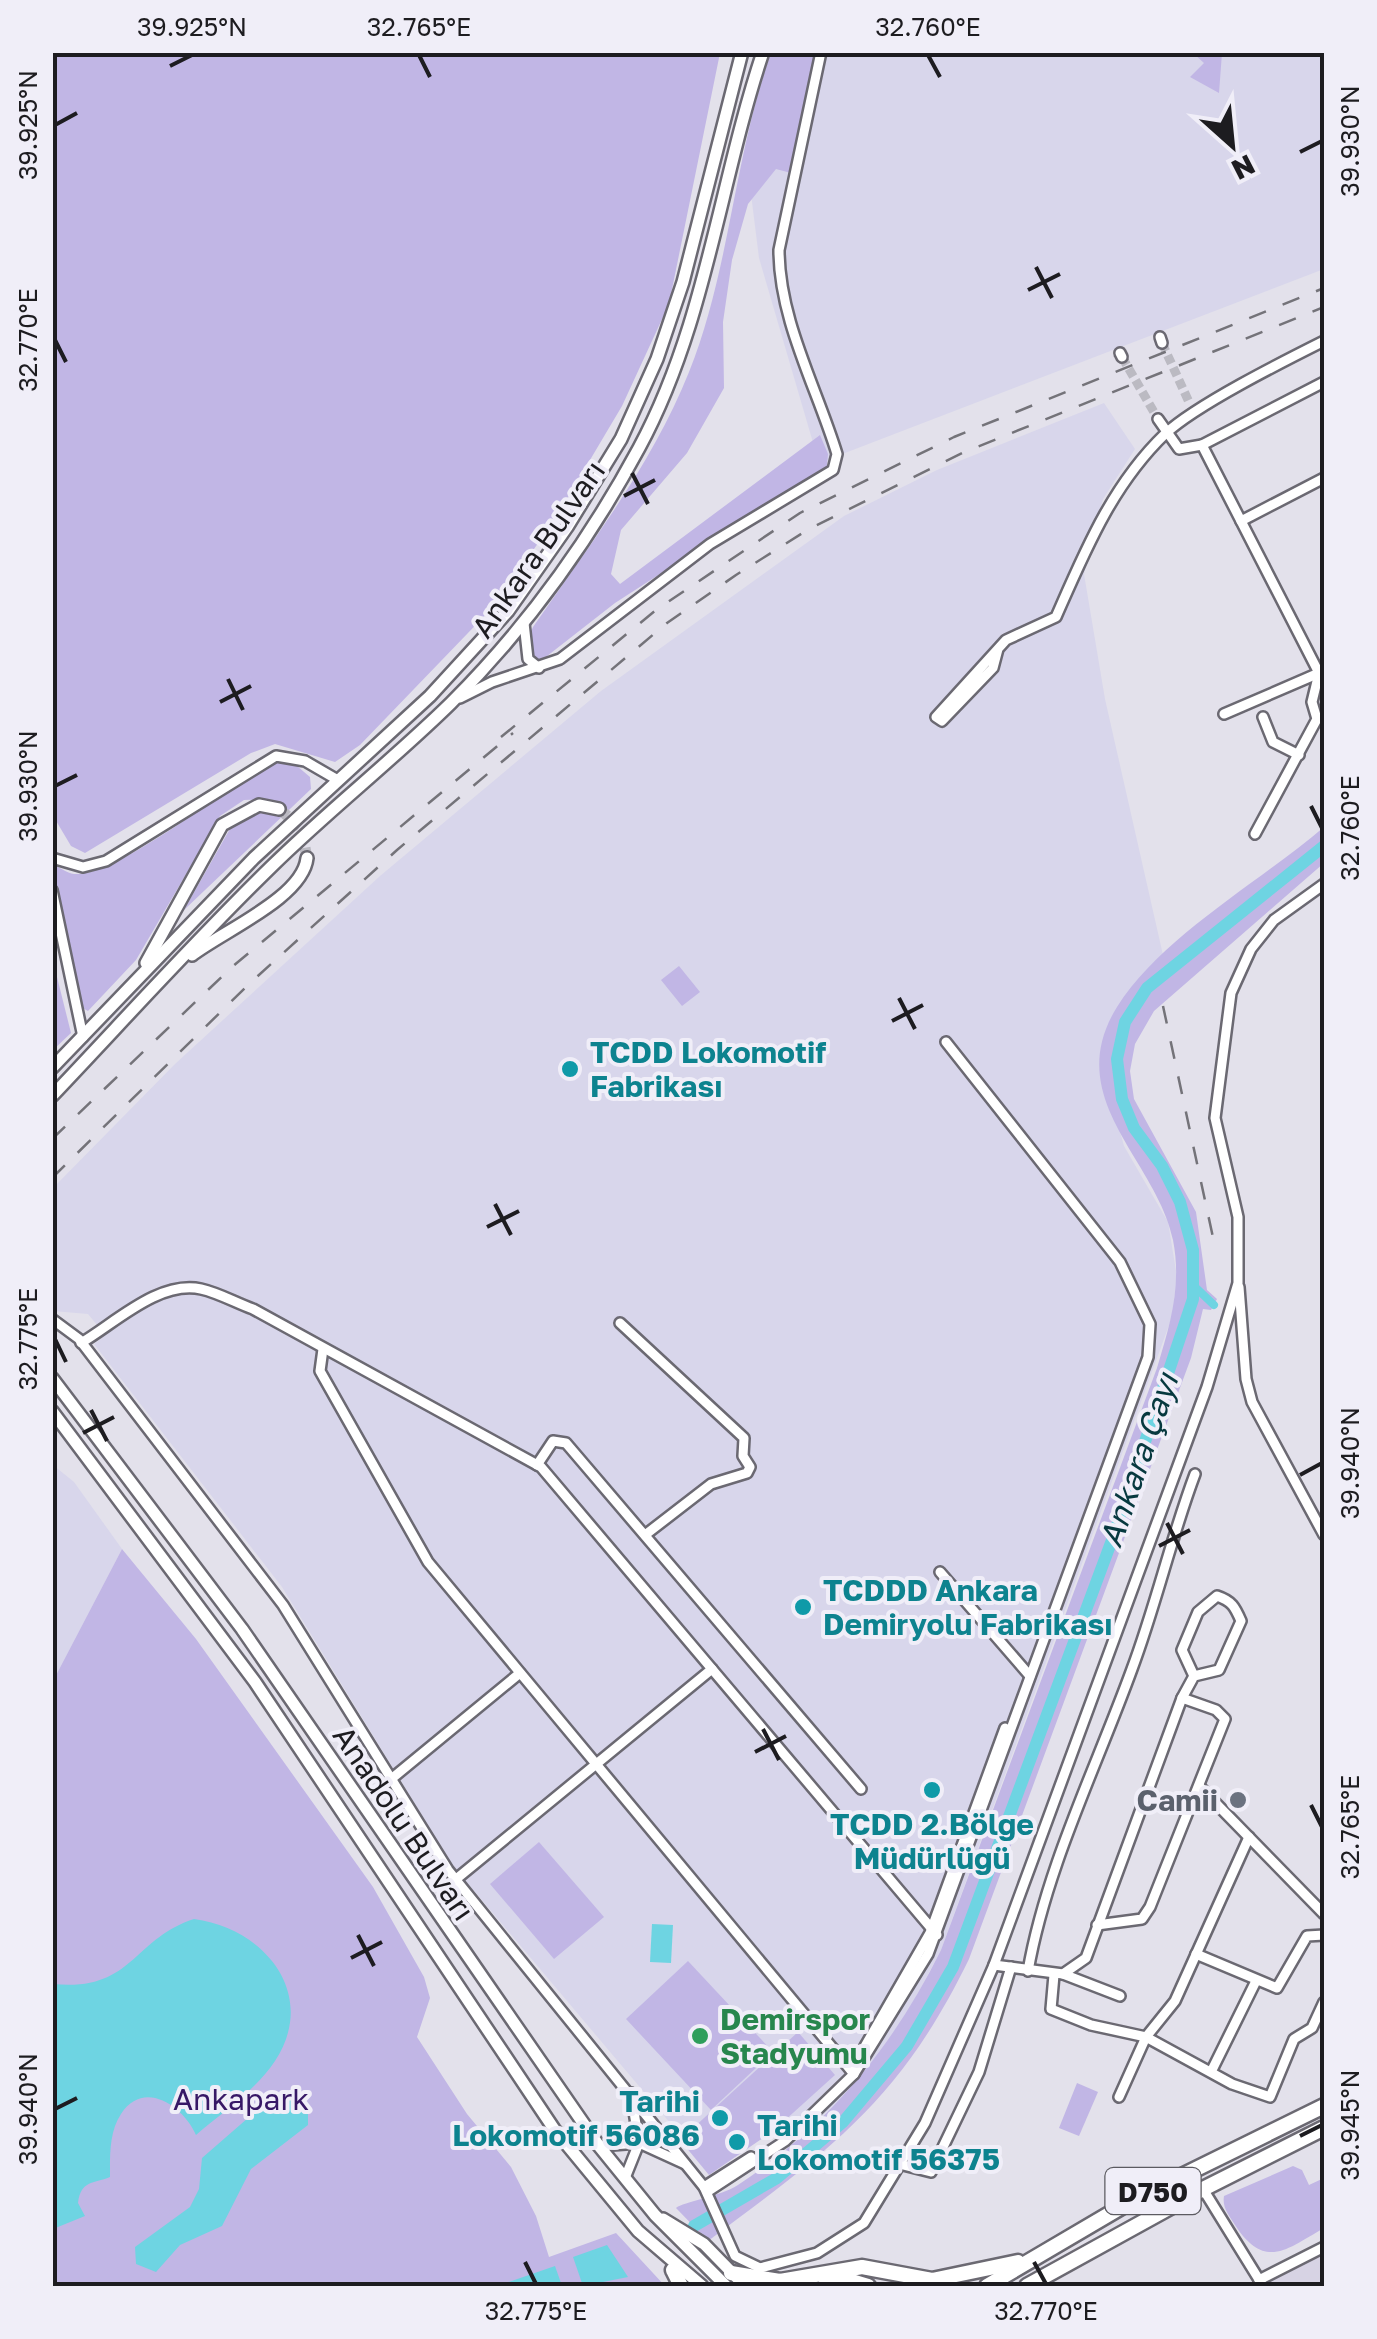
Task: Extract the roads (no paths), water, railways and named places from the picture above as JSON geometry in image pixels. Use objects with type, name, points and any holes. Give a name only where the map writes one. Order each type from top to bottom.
[{"type":"highway","name":"D750","points":[[987,2286],[1136,2200],[1324,2106]]},
{"type":"highway","name":"D750","points":[[1027,2286],[1324,2128]]},
{"type":"highway","points":[[1042,2286],[1072,2259]]},
{"type":"highway","points":[[729,2280],[780,2281],[862,2267],[932,2280],[1029,2261]]},
{"type":"highway","points":[[676,2268],[680,2286]]},
{"type":"highway","points":[[824,2286],[848,2280],[868,2286]]},
{"type":"main road","name":"Ankara Bulvarı","points":[[52,1096],[274,864],[451,702],[524,623],[590,530],[640,446],[676,366],[703,287],[746,104],[763,52]]},
{"type":"main road","name":"Ankara Bulvarı","points":[[52,1068],[336,779],[430,696],[508,611],[621,438],[657,359],[684,282],[740,56]]},
{"type":"main road","points":[[137,980],[222,825],[258,806],[279,810]]},
{"type":"main road","points":[[140,1002],[222,932],[294,889],[303,876],[307,858]]},
{"type":"main road","name":"Anadolu Bulvarı","points":[[52,1378],[242,1629],[599,2146],[655,2216],[694,2255],[729,2280]]},
{"type":"main road","name":"Anadolu Bulvarı","points":[[52,1411],[255,1682],[554,2129],[638,2230],[676,2268]]},
{"type":"main road","points":[[655,2216],[704,2244],[729,2280],[745,2286]]},
{"type":"main road","points":[[676,2268],[689,2286]]},
{"type":"main road","points":[[676,2268],[702,2286]]},
{"type":"street","points":[[451,702],[492,682],[560,659],[710,544],[833,470],[837,454],[779,270],[779,250],[821,52]]},
{"type":"street","points":[[998,649],[993,668],[942,721],[936,716],[998,649],[1023,631],[1056,617],[1097,525],[1134,470],[1166,433],[1324,341]]},
{"type":"street","points":[[1158,419],[1184,451],[1324,382]]},
{"type":"street","points":[[1189,402],[1196,414]]},
{"type":"street","points":[[1202,445],[1319,673],[1312,702],[1317,719],[1255,834]]},
{"type":"street","points":[[1241,521],[1324,478]]},
{"type":"street","points":[[524,623],[528,659],[540,668]]},
{"type":"street","points":[[1224,714],[1319,673]]},
{"type":"street","points":[[1263,717],[1273,742],[1298,755]]},
{"type":"street","points":[[52,858],[83,867],[106,861],[276,756],[304,762],[336,779]]},
{"type":"street","points":[[1324,884],[1274,920],[1251,949],[1232,993],[1215,1118],[1238,1216],[1238,1283],[1246,1379],[1252,1402],[1324,1535]]},
{"type":"street","points":[[52,890],[83,1037]]},
{"type":"street","points":[[707,2193],[782,2137],[852,2073],[934,1932],[1027,1675],[1118,1448],[1148,1356],[1150,1324],[1120,1262],[946,1042]]},
{"type":"street","points":[[52,1319],[82,1343],[283,1605],[455,1880],[630,2090],[686,2164],[707,2193],[736,2256],[760,2268],[817,2253],[864,2223],[903,2165],[994,1965],[1207,1386],[1238,1283]]},
{"type":"street","points":[[82,1343],[152,1298],[184,1288],[202,1290],[253,1309],[537,1465],[934,1932]]},
{"type":"street","points":[[620,1323],[744,1438],[743,1456],[750,1467],[747,1473],[711,1484],[645,1535]]},
{"type":"street","points":[[323,1349],[320,1372],[428,1562],[852,2073]]},
{"type":"street","points":[[537,1465],[553,1441],[566,1443],[861,1789]]},
{"type":"street","points":[[1028,1972],[1056,1872],[1134,1665],[1170,1540],[1195,1474]]},
{"type":"street","points":[[940,1572],[1027,1675]]},
{"type":"street","points":[[1194,1676],[1182,1650],[1198,1612],[1217,1596],[1234,1604],[1241,1621],[1219,1670],[1194,1676],[1182,1698],[1086,1958],[1058,1974],[1051,2009],[1090,2025],[1146,2037],[1232,2084],[1270,2097],[1294,2039],[1312,2028],[1324,2002]]},
{"type":"street","points":[[455,1880],[712,1669]]},
{"type":"street","points":[[390,1780],[520,1673]]},
{"type":"street","points":[[1097,1925],[1142,1919],[1225,1719],[1216,1710],[1182,1698]]},
{"type":"street","points":[[1198,1786],[1324,1914]]},
{"type":"street","points":[[1119,2097],[1146,2037],[1176,2000],[1250,1837]]},
{"type":"street","points":[[1196,1954],[1271,1987],[1282,1985],[1306,1936],[1324,1935]]},
{"type":"street","points":[[994,1965],[1058,1974],[1120,1996]]},
{"type":"street","points":[[903,2165],[931,2172],[979,2072],[1011,1967]]},
{"type":"street","points":[[1212,2070],[1256,1980]]},
{"type":"street","points":[[630,2090],[639,2143]]},
{"type":"street","points":[[625,2178],[639,2143],[658,2128]]},
{"type":"street","points":[[599,2146],[639,2143],[686,2164]]},
{"type":"street","points":[[1203,2189],[1261,2283],[1324,2247]]},
{"type":"water","points":[[194,1919],[242,1936],[262,1950],[277,1968],[287,1989],[291,2012],[287,2036],[275,2061],[258,2082],[196,2135],[182,2115],[163,2100],[141,2098],[130,2103],[114,2128],[110,2177],[82,2190],[78,2203],[85,2216],[53,2229],[53,1984],[100,1980],[173,1928]]},
{"type":"water","points":[[652,1924],[673,1925],[671,1963],[650,1962]]},
{"type":"water","points":[[289,2092],[308,2107],[308,2125],[251,2169],[222,2226],[180,2245],[156,2272],[136,2264],[135,2247],[190,2207],[199,2189],[202,2158],[272,2097]]},
{"type":"water","points":[[607,2245],[628,2277],[583,2286],[573,2257]]},
{"type":"water","points":[[555,2266],[562,2286],[497,2286]]},
{"type":"waterway","name":"Ankara Çayı","points":[[694,2226],[777,2178],[843,2122],[907,2046],[953,1967],[1112,1540],[1193,1299],[1193,1250],[1180,1202],[1162,1166],[1134,1128],[1122,1099],[1117,1059],[1125,1022],[1147,988],[1324,846]]},
{"type":"waterway","points":[[1194,1286],[1214,1305]]},
{"type":"tunnel","points":[[1162,343],[1189,402]]},
{"type":"tunnel","points":[[1122,357],[1158,419]]},
{"type":"tunnel","points":[[279,809],[301,827],[307,858]]},
{"type":"railway","points":[[501,737],[656,610],[800,513],[954,437],[1324,288]]},
{"type":"railway","points":[[52,1178],[249,984],[397,850],[667,623],[736,575],[809,529],[962,453],[1324,307]]},
{"type":"railway","points":[[52,1139],[232,967],[513,733]]},
{"type":"railway","points":[[1163,1006],[1214,1242]]},
{"type":"place","name":"TCDD Lokomotif Fabrikası","points":[[570,1069]]},
{"type":"place","name":"TCDDD Ankara Demiryolu Fabrikası","points":[[803,1607]]},
{"type":"place","name":"TCDD 2.Bölge Müdürlüğü","points":[[932,1790]]},
{"type":"place","name":"Camii","points":[[1238,1800]]},
{"type":"place","name":"Demirspor Stadyumu","points":[[700,2036]]},
{"type":"place","name":"Tarihi Lokomotif 56086","points":[[720,2118]]},
{"type":"place","name":"Tarihi Lokomotif 56375","points":[[737,2142]]},
{"type":"park label","name":"Ankapark","points":[[241,2099]]}]
